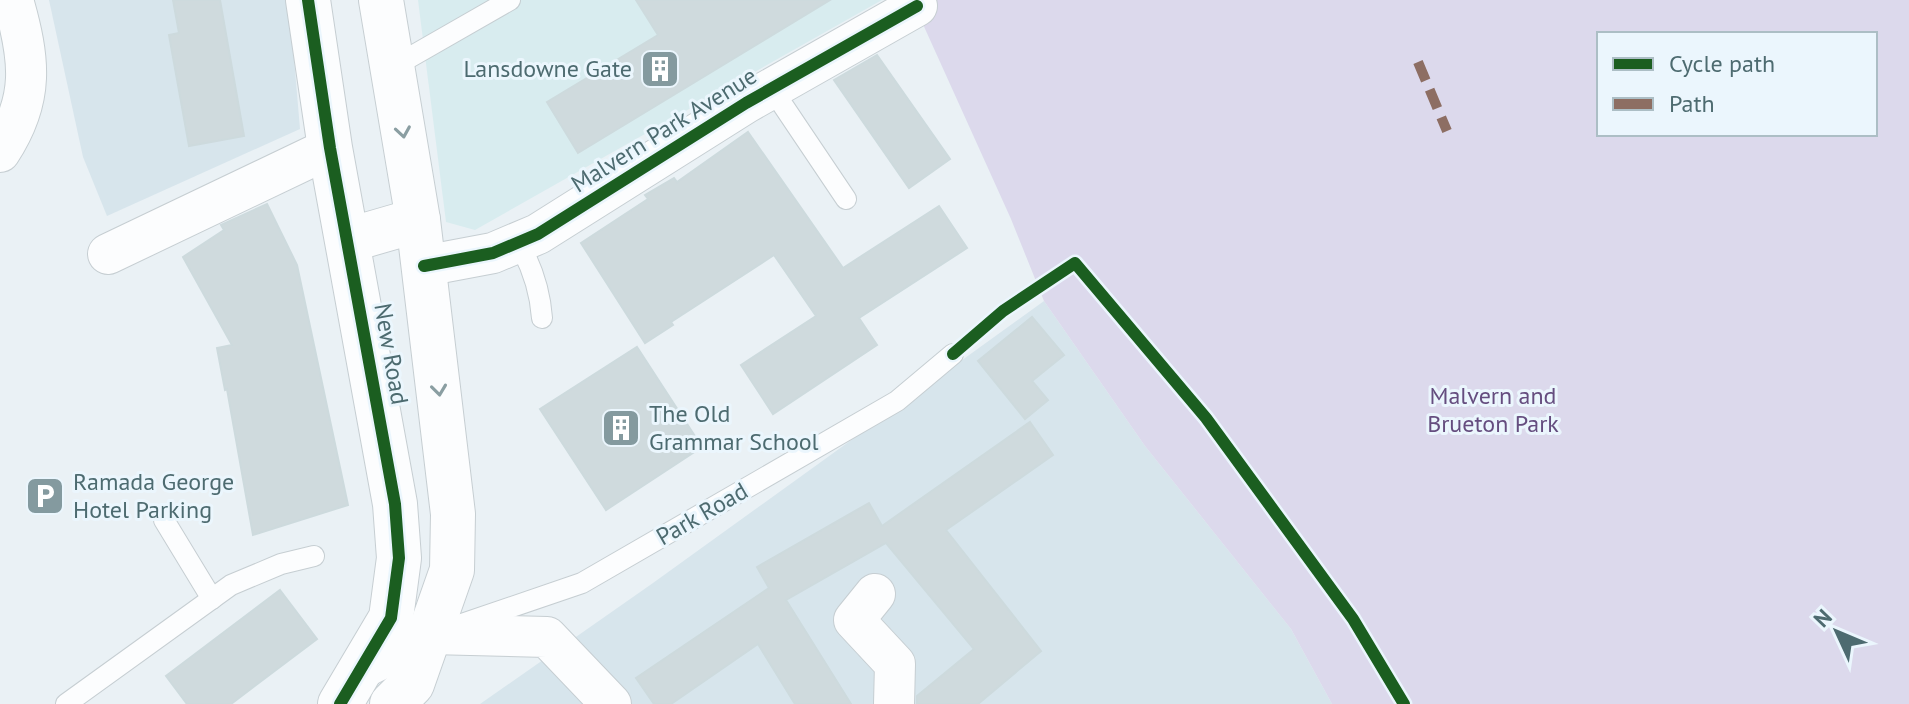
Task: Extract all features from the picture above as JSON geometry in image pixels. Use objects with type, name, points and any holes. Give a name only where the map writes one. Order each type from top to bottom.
[{"type":"street","points":[[0,152],[19,117],[28,79],[13,0]]},
{"type":"street","name":"New Road","points":[[308,0],[330,148],[395,504],[399,558],[391,618],[350,687]]},
{"type":"street","name":"New Road","points":[[381,0],[418,220],[453,514],[452,570],[412,684],[392,704]]},
{"type":"street","name":"Malvern Park Avenue","points":[[424,266],[493,253],[538,234],[772,89],[917,6]]},
{"type":"street","points":[[108,254],[330,148]]},
{"type":"street","points":[[349,240],[418,220]]},
{"type":"street","points":[[875,594],[854,620],[895,664],[894,704]]},
{"type":"street","points":[[350,687],[431,634],[547,637],[611,704]]},
{"type":"lane","points":[[393,67],[510,0]]},
{"type":"lane","points":[[772,89],[846,199]]},
{"type":"lane","points":[[518,242],[541,296],[542,318]]},
{"type":"lane","name":"Park Road","points":[[431,634],[582,583],[897,401],[953,354]]},
{"type":"lane","points":[[164,520],[212,599]]},
{"type":"lane","points":[[66,704],[231,585],[281,564],[314,556]]},
{"type":"shaded area","points":[[49,0],[289,0],[300,129],[107,216],[83,157]]},
{"type":"shaded area","points":[[418,0],[882,0],[475,230],[446,222]]},
{"type":"shaded area","points":[[1044,301],[1145,446],[1291,629],[1332,704],[480,704],[653,583]]},
{"type":"green space","name":"Malvern and Brueton Park","points":[[912,0],[1909,0],[1909,704],[1332,704],[1291,629],[1145,446],[1044,301],[1011,219]]},
{"type":"building","points":[[173,0],[220,0],[244,136],[189,146],[169,35],[179,33]]},
{"type":"building","name":"Lansdowne Gate","points":[[636,0],[830,0],[578,153],[547,102],[658,35]]},
{"type":"building","points":[[877,55],[950,159],[909,188],[834,80]]},
{"type":"building","points":[[748,132],[843,268],[939,206],[967,248],[859,318],[877,345],[773,414],[741,365],[816,316],[774,255],[671,322],[673,325],[645,343],[581,243],[648,199],[645,195],[674,178],[677,182]]},
{"type":"building","points":[[267,204],[297,265],[348,505],[253,535],[217,348],[232,345],[183,257],[224,230],[221,225]]},
{"type":"building","points":[[1032,317],[1064,355],[1032,381],[1048,400],[1025,419],[978,361]]},
{"type":"building","name":"The Old Grammar School","points":[[637,347],[702,447],[606,510],[540,409]]},
{"type":"building","points":[[1030,422],[1053,455],[946,530],[1041,651],[978,704],[917,704],[917,696],[974,649],[886,543],[786,600],[851,704],[795,704],[758,644],[671,704],[654,704],[636,678],[769,588],[757,567],[869,503],[882,526]]},
{"type":"building","points":[[280,590],[317,639],[231,704],[187,704],[166,676]]},
{"type":"marked path","points":[[1418,62],[1447,131]]},
{"type":"cycle path","points":[[308,0],[330,148],[395,504],[399,558],[391,618],[340,704]]},
{"type":"cycle path","points":[[424,266],[493,253],[538,234],[746,103],[917,6]]},
{"type":"cycle path","points":[[953,354],[1003,311],[1075,263],[1206,418],[1353,619],[1404,704]]},
{"type":"place","name":"Lansdowne Gate","points":[[660,69]]},
{"type":"place","name":"The Old Grammar School","points":[[621,428]]},
{"type":"place","name":"Ramada George Hotel Parking","points":[[45,496]]}]
